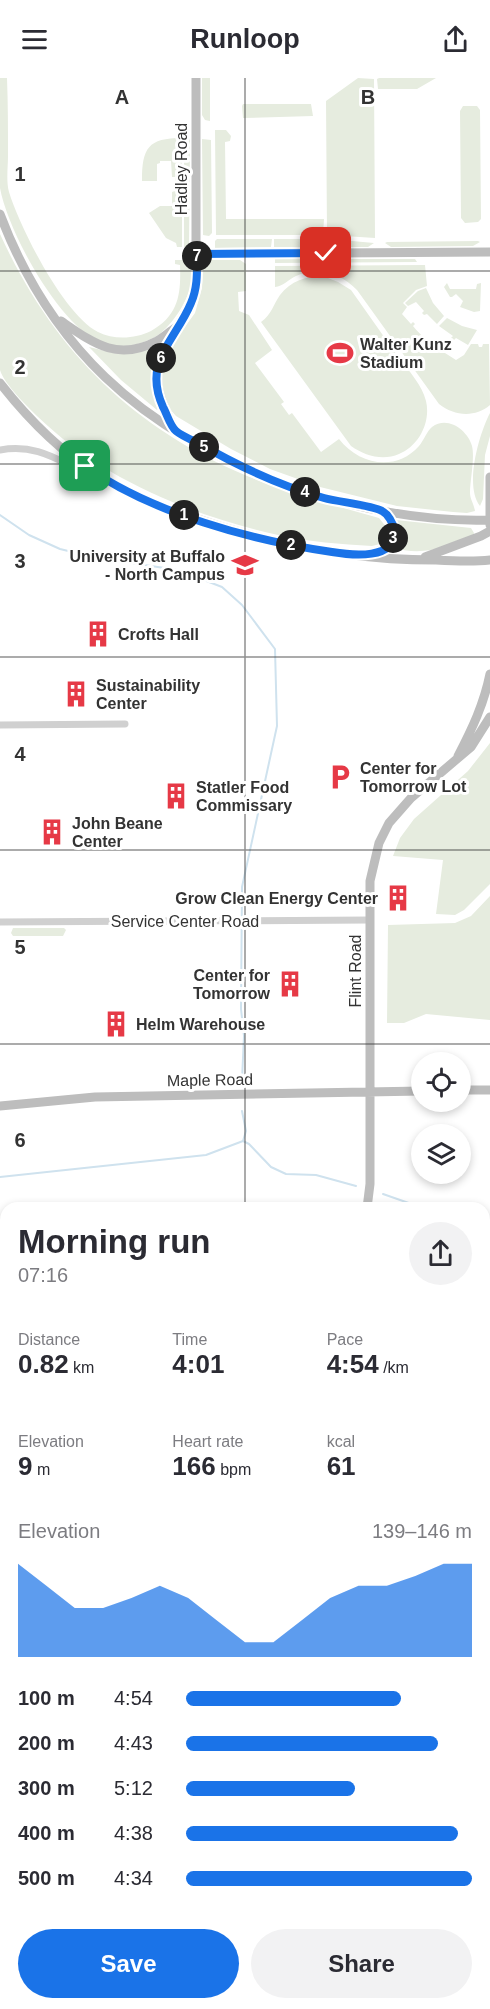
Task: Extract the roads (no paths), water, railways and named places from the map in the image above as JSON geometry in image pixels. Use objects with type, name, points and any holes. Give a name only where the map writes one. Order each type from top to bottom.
[{"type":"main road","name":"Hadley Road","points":[[175,430],[160,400],[156,378],[160,359],[194,296],[197,278],[196,78]]},
{"type":"main road","points":[[0,214],[22,265],[53,315],[86,358],[143,410],[175,430],[233,462],[324,498],[382,511],[490,520]]},
{"type":"main road","points":[[197,254],[490,252]]},
{"type":"main road","points":[[53,315],[90,342],[118,350],[150,344],[177,327]]},
{"type":"main road","points":[[0,383],[16,404],[48,436],[85,466],[113,484],[153,502],[218,526],[271,541],[360,556],[414,560],[490,560]]},
{"type":"main road","points":[[414,560],[440,553],[490,530],[490,477]]},
{"type":"main road","points":[[360,556],[385,549],[395,535],[394,526],[382,511]]},
{"type":"main road","name":"Flint Road","points":[[451,765],[475,724],[485,698],[490,674]]},
{"type":"main road","name":"Flint Road","points":[[368,1202],[370,1184],[370,881],[379,843],[398,812],[411,798],[471,747],[490,717]]},
{"type":"main road","points":[[471,1090],[490,1090]]},
{"type":"main road","name":"Maple Road","points":[[0,1106],[95,1097],[411,1091]]},
{"type":"street","points":[[0,450],[22,447],[40,450],[113,484]]},
{"type":"street","points":[[0,725],[125,724]]},
{"type":"street","name":"Service Center Road","points":[[0,922],[370,920]]},
{"type":"waterway","points":[[0,515],[29,535],[60,549],[97,558],[178,570],[222,587],[242,605],[275,649],[277,726],[242,887],[241,1009],[244,1036],[242,1080]]},
{"type":"waterway","points":[[0,1177],[206,1155],[243,1141],[246,1131],[242,1111]]},
{"type":"waterway","points":[[243,1141],[249,1144],[271,1167],[286,1174],[316,1175],[356,1186]]},
{"type":"waterway","points":[[383,1194],[406,1202]]},
{"type":"place","name":"Walter Kunz Stadium","points":[[340,353]]},
{"type":"place","name":"University at Buffalo - North Campus","points":[[245,565]]},
{"type":"place","name":"Crofts Hall","points":[[98,634]]},
{"type":"place","name":"Sustainability Center","points":[[76,694]]},
{"type":"place","name":"Center for Tomorrow Lot","points":[[340,777]]},
{"type":"place","name":"Statler Food Commissary","points":[[176,796]]},
{"type":"place","name":"John Beane Center","points":[[52,832]]},
{"type":"place","name":"Grow Clean Energy Center","points":[[398,898]]},
{"type":"place","name":"Center for Tomorrow","points":[[290,984]]},
{"type":"place","name":"Helm Warehouse","points":[[116,1024]]}]
